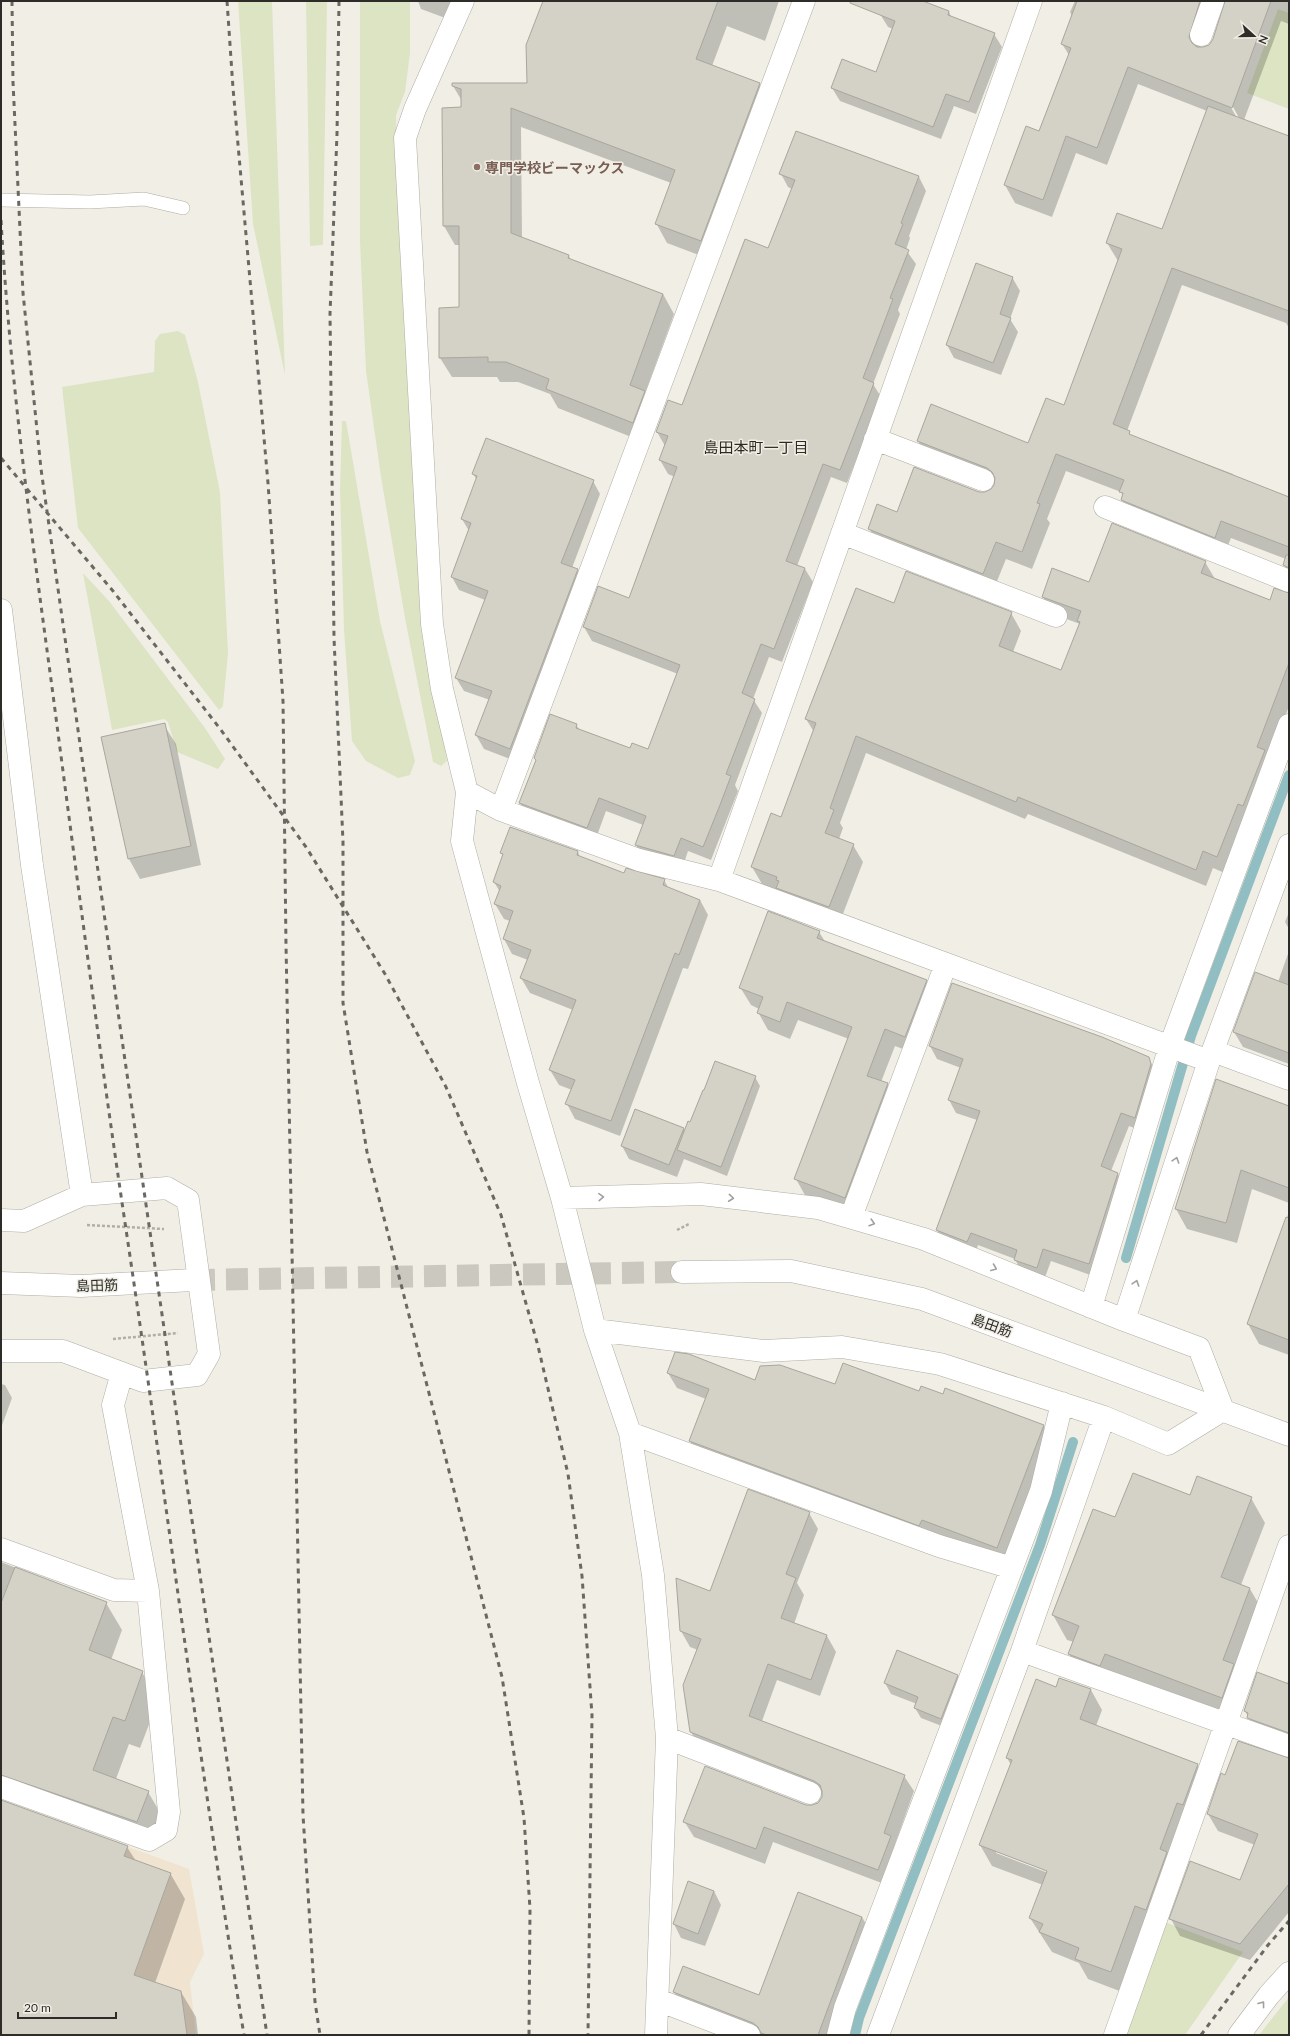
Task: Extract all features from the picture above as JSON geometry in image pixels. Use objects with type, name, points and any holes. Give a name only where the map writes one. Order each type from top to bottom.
[{"type":"street","points":[[463,1],[415,109],[405,138],[432,624],[442,690],[468,792],[462,841],[526,1076],[562,1198],[595,1330],[630,1433],[653,1575],[667,1738],[656,2035]]},
{"type":"street","points":[[501,810],[804,1]]},
{"type":"street","points":[[719,880],[1031,1]]},
{"type":"street","points":[[1201,35],[1213,1]]},
{"type":"street","points":[[875,439],[983,480]]},
{"type":"street","points":[[1105,507],[1289,580]]},
{"type":"street","points":[[842,533],[1056,616]]},
{"type":"street","points":[[1,610],[32,865],[82,1194]]},
{"type":"street","points":[[1124,1320],[1193,1053],[1289,725]]},
{"type":"street","points":[[468,792],[501,810],[639,860],[719,880],[1193,1053],[1289,1079]]},
{"type":"street","points":[[1091,1307],[1193,1053],[1289,845]]},
{"type":"street","points":[[851,1217],[946,964]]},
{"type":"street","points":[[1,1220],[24,1221],[82,1194],[167,1188],[188,1200],[209,1354],[198,1375],[143,1381],[63,1351],[1,1351]]},
{"type":"street","points":[[562,1198],[701,1194],[818,1208],[924,1239],[1091,1307],[1199,1348],[1223,1410],[1168,1444],[1104,1417],[940,1364],[842,1347],[764,1351],[595,1330]]},
{"type":"street","name":"島田筋","points":[[682,1272],[791,1272],[922,1299],[1289,1435]]},
{"type":"street","name":"島田筋","points":[[1,1283],[81,1286],[193,1280]]},
{"type":"street","points":[[1,1787],[149,1840],[166,1830],[170,1812],[148,1591],[114,1405],[122,1373]]},
{"type":"street","points":[[838,2035],[845,2008],[1041,1491],[1062,1403]]},
{"type":"street","points":[[878,2035],[1022,1651],[1104,1417]]},
{"type":"street","points":[[630,1433],[939,1546],[1012,1568]]},
{"type":"street","points":[[1115,2035],[1289,1546]]},
{"type":"street","points":[[1,1549],[114,1590],[148,1591]]},
{"type":"street","points":[[1022,1651],[1289,1746]]},
{"type":"street","points":[[667,1738],[810,1793]]},
{"type":"street","points":[[1239,2035],[1269,1995],[1289,1973]]},
{"type":"street","points":[[658,2000],[749,2035]]},
{"type":"lane","points":[[1,200],[90,202],[144,199],[183,208]]},
{"type":"path","points":[[115,1227],[166,1229]]},
{"type":"path","points":[[129,1337],[182,1332]]},
{"type":"shaded area","points":[[1,1801],[189,1869],[204,1954],[190,1982],[196,2035],[1,2035]]},
{"type":"green space","points":[[238,1],[272,1],[285,375],[253,224]]},
{"type":"green space","points":[[306,1],[327,1],[323,245],[310,246]]},
{"type":"green space","points":[[360,1],[410,1],[410,53],[405,92],[396,115],[398,184],[422,622],[447,761],[441,766],[433,762],[405,618],[381,477],[366,371],[360,242]]},
{"type":"green space","points":[[1278,9],[1289,13],[1289,109],[1247,93]]},
{"type":"green space","points":[[178,331],[185,335],[198,382],[220,492],[228,653],[223,706],[219,710],[78,528],[62,387],[154,372],[155,341],[160,334]]},
{"type":"green space","points":[[342,421],[346,421],[380,621],[415,761],[410,775],[398,778],[366,761],[352,741],[344,630],[340,489]]},
{"type":"green space","points":[[83,573],[109,601],[205,728],[225,759],[218,769],[177,752],[168,722],[164,719],[112,730]]},
{"type":"green space","points":[[1165,1922],[1243,1952],[1185,2035],[1125,2035]]},
{"type":"green space","points":[[1289,1997],[1289,2035],[1259,2035]]},
{"type":"building","points":[[543,1],[718,1],[696,59],[760,83],[701,241],[655,224],[675,170],[511,108],[511,233],[569,255],[568,258],[663,294],[630,385],[645,391],[633,423],[546,389],[549,379],[506,362],[488,362],[488,357],[439,358],[439,308],[459,307],[459,226],[443,226],[442,108],[461,107],[461,89],[452,86],[452,83],[527,83],[526,45]]},
{"type":"building","points":[[850,1],[923,1],[949,11],[948,15],[995,33],[969,102],[946,94],[933,127],[831,88],[842,59],[876,72],[895,21],[850,3]]},
{"type":"building","points":[[1077,1],[1200,1],[1189,37],[1192,43],[1197,47],[1203,47],[1209,45],[1213,39],[1225,1],[1271,1],[1232,108],[1128,67],[1097,148],[1066,136],[1043,200],[1004,185],[1026,126],[1039,131],[1071,48],[1061,44]]},
{"type":"building","points":[[1208,106],[1289,136],[1289,311],[1172,268],[1113,424],[1130,431],[1129,434],[1289,497],[1289,547],[1221,521],[1215,538],[1121,500],[1123,493],[1119,492],[1124,480],[1056,454],[1037,503],[1040,504],[1022,552],[996,542],[983,574],[868,529],[877,504],[897,512],[914,467],[979,492],[985,492],[991,489],[994,485],[995,478],[992,472],[987,468],[917,441],[931,404],[1028,443],[1046,398],[1064,405],[1122,249],[1106,243],[1117,213],[1162,229]]},
{"type":"building","points":[[796,131],[919,176],[901,223],[903,224],[895,244],[909,250],[890,298],[893,299],[863,378],[874,383],[840,470],[823,464],[786,561],[805,568],[774,649],[761,644],[742,693],[755,699],[726,774],[731,776],[720,805],[703,847],[681,838],[674,856],[635,845],[646,816],[599,798],[587,828],[519,803],[536,760],[534,758],[550,714],[577,724],[576,728],[630,748],[632,743],[648,749],[680,665],[583,627],[598,586],[629,598],[677,467],[659,460],[668,436],[656,432],[668,400],[682,405],[745,239],[768,248],[795,180],[779,174]]},
{"type":"building","points":[[976,263],[1013,277],[1000,314],[1011,318],[993,363],[946,345]]},
{"type":"building","points":[[486,438],[594,480],[561,563],[578,569],[510,749],[475,735],[492,691],[455,678],[488,591],[451,577],[471,523],[461,519],[477,476],[472,474]]},
{"type":"building","points":[[1112,523],[1206,561],[1201,573],[1270,600],[1274,588],[1289,593],[1289,663],[1257,747],[1265,750],[1243,806],[1238,804],[1217,857],[1203,851],[1196,870],[1018,797],[1016,802],[856,736],[830,808],[834,810],[825,833],[854,844],[829,907],[776,888],[779,881],[776,880],[777,877],[751,867],[771,813],[781,817],[816,723],[805,719],[856,588],[894,603],[906,571],[1012,612],[999,646],[1061,670],[1080,622],[1077,621],[1081,611],[1042,597],[1052,568],[1089,582]]},
{"type":"building","points":[[1286,555],[1289,555],[1289,568],[1283,565]]},
{"type":"building","points":[[165,723],[191,846],[128,859],[101,737]]},
{"type":"building","points":[[510,827],[578,851],[577,855],[624,873],[626,868],[665,879],[663,885],[700,900],[679,955],[675,953],[611,1121],[565,1104],[575,1080],[549,1070],[576,1000],[520,978],[531,950],[503,939],[513,911],[494,904],[501,886],[493,882],[503,854],[500,853]]},
{"type":"building","points":[[768,911],[820,931],[817,938],[927,980],[905,1037],[885,1029],[867,1076],[888,1083],[845,1198],[794,1179],[852,1027],[787,1002],[780,1022],[757,1013],[763,997],[739,988]]},
{"type":"building","points":[[1255,972],[1289,985],[1289,1053],[1233,1032]]},
{"type":"building","points":[[952,983],[1102,1037],[1149,1057],[1151,1064],[1135,1118],[1121,1113],[1101,1166],[1118,1173],[1089,1264],[1043,1249],[1037,1268],[1014,1260],[1017,1250],[971,1233],[967,1242],[936,1230],[980,1111],[948,1100],[963,1059],[929,1046]]},
{"type":"building","points":[[715,1061],[756,1076],[721,1167],[677,1150],[688,1121],[690,1122],[704,1090]]},
{"type":"building","points":[[1216,1079],[1289,1106],[1289,1188],[1241,1170],[1226,1223],[1175,1209]]},
{"type":"building","points":[[635,1109],[684,1128],[669,1165],[621,1146]]},
{"type":"building","points":[[1286,1217],[1289,1218],[1289,1340],[1247,1324]]},
{"type":"building","points":[[675,1352],[689,1354],[755,1380],[760,1366],[780,1365],[835,1384],[843,1363],[919,1391],[921,1386],[943,1394],[945,1388],[1044,1425],[997,1548],[922,1520],[919,1526],[689,1441],[709,1389],[667,1373]]},
{"type":"building","points":[[1133,1473],[1190,1495],[1197,1476],[1252,1497],[1221,1577],[1250,1588],[1223,1660],[1234,1664],[1222,1698],[1105,1654],[1100,1666],[1068,1654],[1079,1626],[1052,1615],[1093,1509],[1115,1517]]},
{"type":"building","points":[[748,1489],[810,1512],[786,1574],[796,1578],[781,1618],[827,1635],[811,1680],[768,1664],[749,1716],[905,1775],[884,1833],[891,1836],[878,1870],[764,1827],[756,1849],[683,1822],[705,1766],[806,1805],[818,1803],[822,1797],[820,1785],[814,1781],[690,1732],[683,1685],[701,1639],[680,1631],[676,1578],[710,1591]]},
{"type":"building","points":[[15,1567],[107,1602],[89,1650],[143,1671],[125,1721],[113,1717],[93,1770],[149,1791],[137,1822],[1,1775],[1,1603]]},
{"type":"building","points":[[897,1650],[958,1675],[941,1719],[914,1708],[918,1697],[884,1683]]},
{"type":"building","points":[[1257,1672],[1289,1684],[1289,1733],[1247,1718],[1248,1713],[1244,1711]]},
{"type":"building","points":[[1059,1678],[1091,1689],[1080,1719],[1198,1764],[1183,1805],[1177,1803],[1160,1849],[1167,1852],[1146,1910],[1135,1906],[1111,1972],[1075,1959],[1079,1948],[1039,1932],[1043,1924],[1029,1918],[1047,1871],[979,1845],[1012,1760],[1006,1758],[1036,1679],[1056,1687]]},
{"type":"building","points":[[1238,1741],[1289,1758],[1289,1884],[1240,1944],[1169,1919],[1190,1861],[1240,1880],[1258,1834],[1207,1814],[1221,1773],[1225,1775]]},
{"type":"building","points":[[1,1800],[128,1846],[124,1856],[171,1873],[134,1975],[181,1991],[187,2035],[1,2035]]},
{"type":"building","points":[[688,1881],[714,1891],[698,1934],[673,1924]]},
{"type":"building","points":[[798,1892],[862,1917],[818,2035],[767,2035],[761,2033],[758,2027],[753,2023],[673,1992],[683,1966],[759,1995]]},
{"type":"waterway","points":[[1126,1258],[1191,1036],[1289,775]]},
{"type":"waterway","points":[[855,2035],[859,2018],[1040,1545],[1073,1442]]},
{"type":"tunnel","points":[[193,1280],[682,1272]]},
{"type":"railway","points":[[12,1],[13,82],[23,293],[41,469],[120,1026],[267,2035]]},
{"type":"railway","points":[[227,1],[233,88],[268,483],[283,701],[286,945],[303,1815],[315,2002],[320,2035]]},
{"type":"railway","points":[[339,1],[337,134],[330,314],[334,638],[343,842],[343,1003],[367,1152],[502,1677],[524,1818],[530,1909],[529,2035]]},
{"type":"railway","points":[[1,220],[10,337],[22,454],[36,571],[87,952],[197,1728],[244,2035]]},
{"type":"railway","points":[[1,458],[113,591],[221,730],[306,847],[385,974],[446,1087],[501,1215],[538,1346],[568,1474],[582,1576],[592,1715],[588,2035]]},
{"type":"railway","points":[[1201,2035],[1268,1945],[1289,1921]]},
{"type":"place","name":"専門学校ビーマックス","points":[[477,167]]},
{"type":"district","name":"島田本町一丁目","points":[[756,447]]}]
